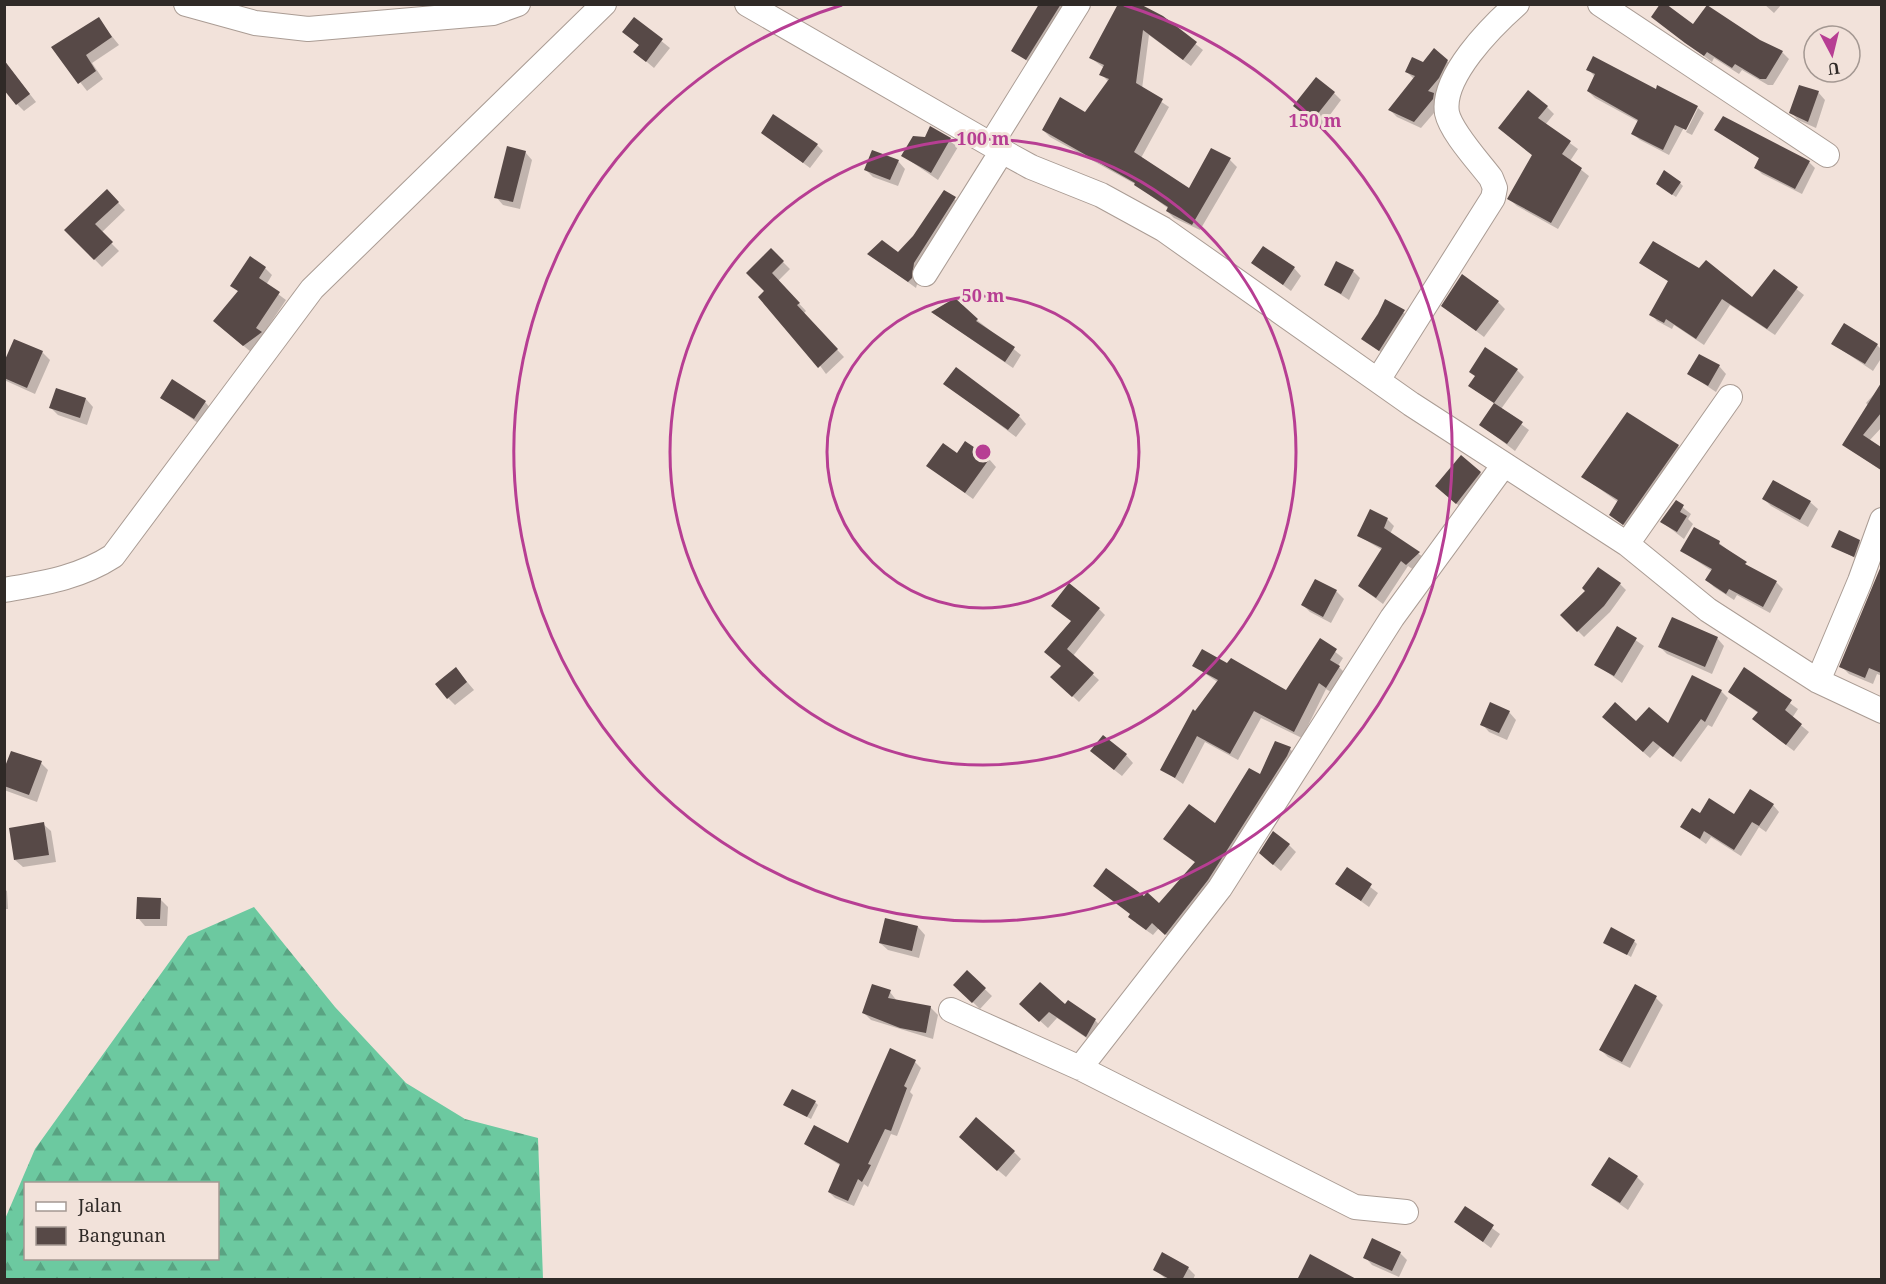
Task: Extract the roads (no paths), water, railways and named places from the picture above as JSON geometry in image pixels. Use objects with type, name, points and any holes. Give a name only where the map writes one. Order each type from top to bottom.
[{"type":"street","points":[[186,4],[255,23],[308,29],[493,13],[518,4]]},
{"type":"street","points":[[4,590],[66,579],[95,568],[113,556],[312,289],[604,4]]},
{"type":"street","points":[[747,4],[1031,167],[1101,195],[1163,229],[1503,466],[1627,544],[1708,610],[1818,681],[1881,711]]},
{"type":"street","points":[[925,274],[1078,4]]},
{"type":"street","points":[[1378,380],[1493,198],[1495,188],[1491,178],[1452,126],[1448,114],[1448,88],[1498,20],[1517,4]]},
{"type":"street","points":[[1600,4],[1827,155]]},
{"type":"street","points":[[1627,544],[1730,397]]},
{"type":"street","points":[[1080,1068],[1220,888],[1392,618],[1503,466]]},
{"type":"street","points":[[1818,681],[1860,581],[1881,520]]},
{"type":"street","points":[[951,1010],[1080,1068],[1355,1207],[1406,1212]]}]
